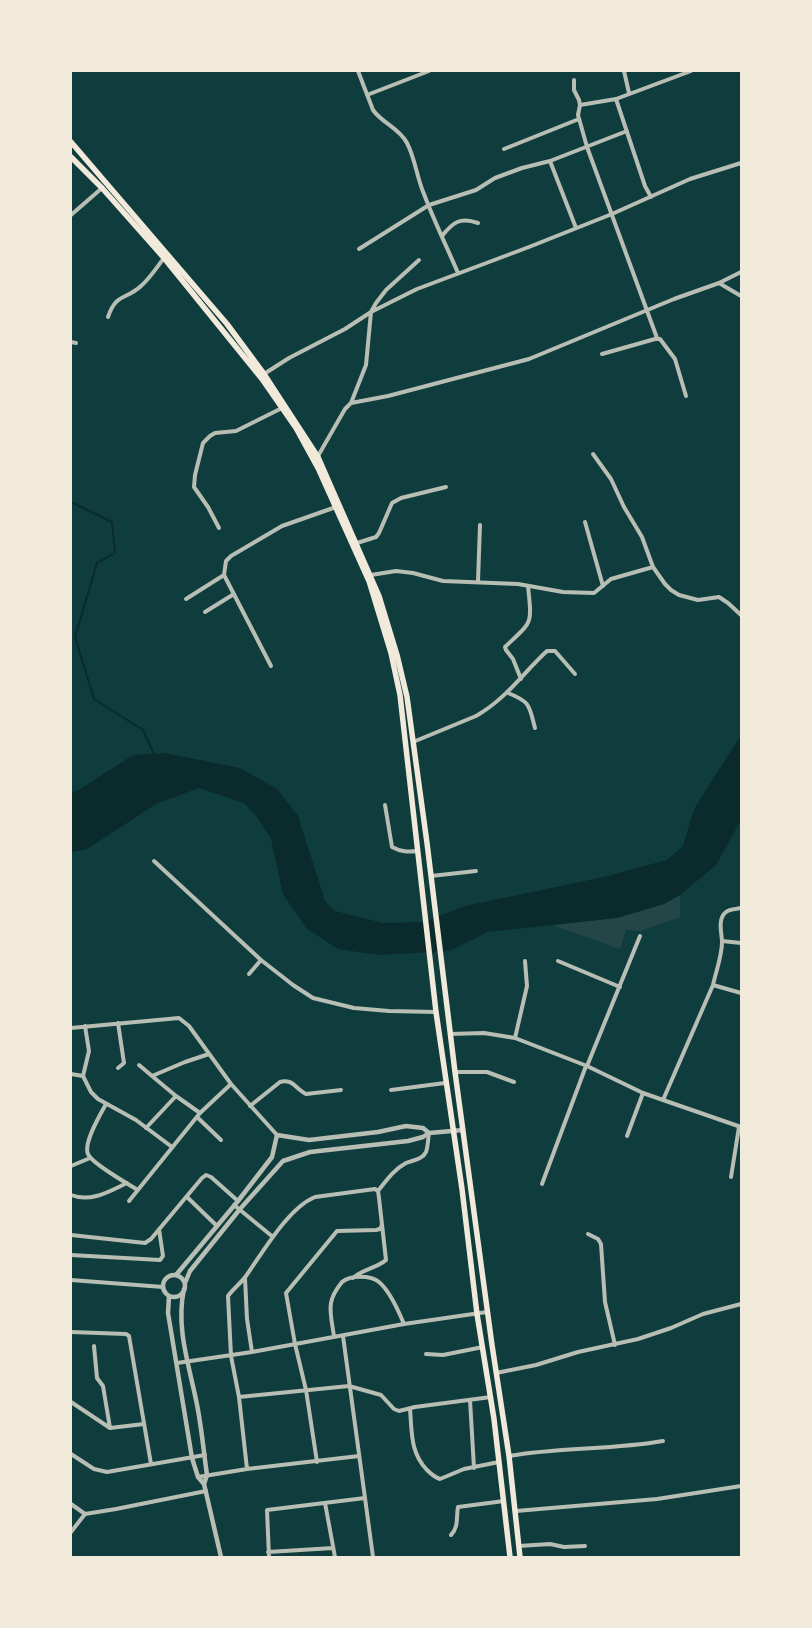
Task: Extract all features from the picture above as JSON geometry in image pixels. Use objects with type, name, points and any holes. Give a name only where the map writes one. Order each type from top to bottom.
[{"type":"main road","points":[[71,142],[227,324],[264,374],[315,458],[357,543],[379,596],[397,655],[413,742],[487,1312],[509,1456],[520,1557]]},
{"type":"main road","points":[[71,157],[102,188],[164,258],[262,379],[315,458],[369,581],[391,653],[401,704],[445,1083],[477,1314],[491,1397],[510,1557]]},
{"type":"street","points":[[358,71],[377,115],[396,130],[406,141],[428,205],[458,273]]},
{"type":"street","points":[[367,95],[429,71]]},
{"type":"street","points":[[624,71],[629,93]]},
{"type":"street","points":[[580,105],[616,99],[691,71]]},
{"type":"street","points":[[574,80],[574,90],[580,105],[578,119],[587,147],[657,338],[660,339],[674,359],[686,396]]},
{"type":"street","points":[[616,99],[651,197]]},
{"type":"street","points":[[504,149],[578,119]]},
{"type":"street","points":[[359,250],[428,205],[476,190],[495,178],[522,168],[550,161],[627,132]]},
{"type":"street","points":[[550,161],[576,228]]},
{"type":"street","points":[[264,374],[289,358],[417,289],[612,214],[690,179],[741,163]]},
{"type":"street","points":[[71,215],[102,188]]},
{"type":"street","points":[[442,236],[448,228],[460,220],[478,223]]},
{"type":"street","points":[[108,317],[111,308],[117,300],[141,286],[164,258]]},
{"type":"street","points":[[351,404],[366,365],[372,312],[376,303],[386,290],[419,260]]},
{"type":"street","points":[[315,458],[345,409],[351,404],[529,359],[741,272]]},
{"type":"street","points":[[719,282],[741,296]]},
{"type":"street","points":[[602,354],[657,338]]},
{"type":"street","points":[[71,342],[76,343]]},
{"type":"street","points":[[219,528],[208,507],[194,487],[203,443],[215,433],[236,431],[282,408]]},
{"type":"street","points":[[593,454],[611,479],[642,537],[653,567],[665,584],[675,594],[698,600],[719,597],[741,615]]},
{"type":"street","points":[[357,543],[376,537],[392,503],[401,498],[446,487]]},
{"type":"street","points":[[270,666],[224,575],[226,562],[231,556],[282,526],[336,507]]},
{"type":"street","points":[[585,522],[603,586]]},
{"type":"street","points":[[478,581],[480,525]]},
{"type":"street","points":[[371,575],[396,571],[443,580],[518,584],[574,593],[594,592],[611,579],[653,567]]},
{"type":"street","points":[[186,598],[224,575]]},
{"type":"street","points":[[521,679],[505,647],[528,624],[531,612],[528,586]]},
{"type":"street","points":[[205,612],[234,594]]},
{"type":"street","points":[[413,742],[476,716],[508,693],[547,650],[555,651],[575,674]]},
{"type":"street","points":[[508,693],[528,705],[535,728]]},
{"type":"street","points":[[385,805],[392,847],[404,852],[418,851]]},
{"type":"street","points":[[154,861],[260,960],[313,998],[354,1008],[436,1012]]},
{"type":"street","points":[[431,876],[476,871]]},
{"type":"street","points":[[662,1100],[713,985],[722,941],[720,934],[724,913],[741,908]]},
{"type":"street","points":[[542,1184],[586,1066],[640,936]]},
{"type":"street","points":[[722,941],[741,943]]},
{"type":"street","points":[[249,974],[260,960]]},
{"type":"street","points":[[515,1038],[528,986],[525,961]]},
{"type":"street","points":[[558,961],[620,987]]},
{"type":"street","points":[[713,985],[741,993]]},
{"type":"street","points":[[71,1028],[179,1018],[189,1026],[231,1084],[277,1136],[309,1140],[378,1132],[406,1126],[423,1128],[429,1132],[463,1130]]},
{"type":"street","points":[[118,1023],[124,1063],[118,1068]]},
{"type":"street","points":[[85,1026],[89,1051],[83,1076],[91,1092],[98,1099],[131,1117],[172,1147]]},
{"type":"street","points":[[450,1034],[484,1033],[515,1038],[586,1066],[643,1093],[740,1127],[731,1177]]},
{"type":"street","points":[[152,1076],[209,1054]]},
{"type":"street","points":[[139,1065],[198,1115],[221,1140]]},
{"type":"street","points":[[455,1072],[487,1072],[514,1082]]},
{"type":"street","points":[[71,1074],[83,1076]]},
{"type":"street","points":[[250,1106],[285,1080],[290,1081],[306,1094],[341,1090]]},
{"type":"street","points":[[390,1090],[445,1083]]},
{"type":"street","points":[[129,1201],[198,1115],[231,1084]]},
{"type":"street","points":[[627,1136],[643,1093]]},
{"type":"street","points":[[146,1128],[176,1096]]},
{"type":"street","points":[[106,1104],[97,1119],[87,1153],[90,1158],[138,1190]]},
{"type":"street","points":[[378,1132],[379,1145]]},
{"type":"street","points":[[204,1484],[207,1476],[198,1410],[186,1361],[180,1312],[184,1283],[190,1271],[240,1209],[283,1161],[310,1152],[416,1140],[429,1132]]},
{"type":"street","points":[[353,1278],[359,1272],[382,1264],[386,1260],[378,1191],[392,1173],[406,1163],[420,1159],[423,1156],[426,1151],[429,1132]]},
{"type":"street","points":[[176,1275],[272,1157],[277,1136]]},
{"type":"street","points":[[309,1140],[310,1152]]},
{"type":"street","points":[[272,1157],[283,1161]]},
{"type":"street","points":[[71,1166],[90,1158]]},
{"type":"street","points":[[71,1235],[145,1243],[151,1239],[206,1175],[211,1177],[240,1209],[273,1237]]},
{"type":"street","points":[[71,1195],[74,1197],[94,1197],[127,1183]]},
{"type":"street","points":[[247,1469],[239,1397],[231,1356],[228,1296],[245,1278],[273,1237],[301,1205],[314,1196],[375,1189],[378,1191]]},
{"type":"street","points":[[187,1197],[217,1226]]},
{"type":"street","points":[[316,1462],[306,1390],[286,1297],[287,1290],[337,1232],[376,1230],[380,1229],[382,1225]]},
{"type":"street","points":[[71,1255],[160,1260],[163,1256],[159,1229]]},
{"type":"street","points":[[588,1234],[601,1244],[605,1302],[615,1345]]},
{"type":"street","points":[[184,1283],[176,1275],[169,1276],[164,1280],[163,1287],[169,1296],[176,1297],[183,1293],[184,1289]]},
{"type":"street","points":[[334,1337],[330,1304],[343,1282],[353,1278],[364,1277],[377,1280],[386,1290],[404,1324]]},
{"type":"street","points":[[245,1278],[247,1319],[252,1352]]},
{"type":"street","points":[[71,1280],[163,1287]]},
{"type":"street","points":[[169,1296],[168,1313],[192,1458],[198,1477],[204,1484],[221,1557]]},
{"type":"street","points":[[496,1373],[536,1365],[578,1352],[615,1345],[671,1328],[703,1314],[741,1304]]},
{"type":"street","points":[[177,1363],[231,1356],[404,1324],[487,1312]]},
{"type":"street","points":[[71,1332],[126,1334],[129,1336],[151,1464]]},
{"type":"street","points":[[343,1336],[372,1557]]},
{"type":"street","points":[[94,1346],[97,1378],[103,1386],[110,1428]]},
{"type":"street","points":[[426,1354],[443,1355],[482,1347]]},
{"type":"street","points":[[239,1397],[349,1386],[381,1396],[394,1409],[399,1411],[415,1407],[491,1397]]},
{"type":"street","points":[[470,1400],[474,1468]]},
{"type":"street","points":[[71,1402],[110,1428],[144,1424]]},
{"type":"street","points":[[410,1409],[415,1452],[420,1462],[432,1475],[440,1479],[464,1469],[499,1462]]},
{"type":"street","points":[[509,1456],[533,1452],[640,1445],[663,1441]]},
{"type":"street","points":[[71,1454],[99,1471],[107,1472],[204,1455]]},
{"type":"street","points":[[198,1477],[247,1469],[359,1456]]},
{"type":"street","points":[[516,1511],[657,1499],[741,1486]]},
{"type":"street","points":[[71,1532],[85,1514],[206,1492]]},
{"type":"street","points":[[333,1548],[268,1555],[268,1510],[365,1498]]},
{"type":"street","points":[[451,1535],[456,1526],[458,1507],[504,1501]]},
{"type":"street","points":[[325,1503],[335,1557]]},
{"type":"street","points":[[71,1504],[85,1514]]},
{"type":"street","points":[[519,1546],[550,1544],[564,1547],[585,1546]]},
{"type":"shaded area","points":[[741,735],[741,820],[716,865],[680,895],[664,904],[617,918],[488,932],[449,951],[379,955],[338,949],[306,928],[283,894],[271,839],[257,817],[244,803],[199,788],[156,804],[87,849],[71,852],[71,793],[133,755],[165,753],[240,768],[277,789],[298,816],[325,901],[335,911],[383,923],[423,922],[465,906],[604,877],[667,860],[683,846],[694,809]]},
{"type":"shaded area","points":[[680,895],[680,917],[641,931],[626,930],[620,949],[552,925],[634,913]]},
{"type":"waterway","points":[[71,502],[112,522],[115,553],[97,563],[75,637],[94,699],[143,730],[155,756]]}]
